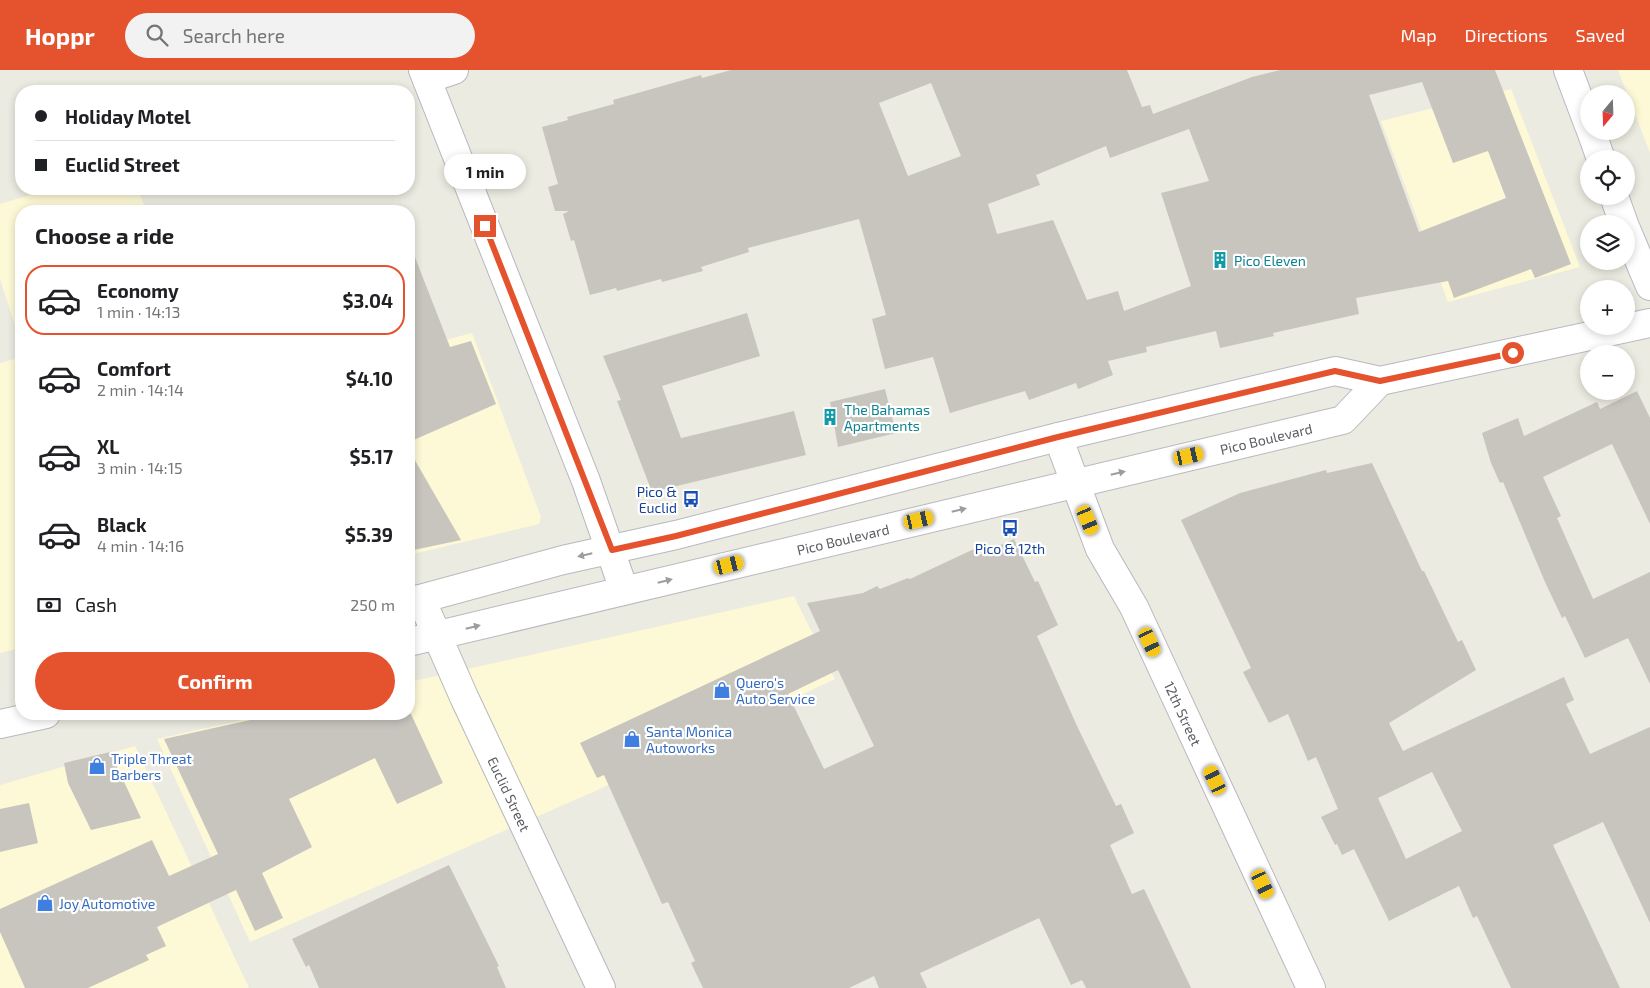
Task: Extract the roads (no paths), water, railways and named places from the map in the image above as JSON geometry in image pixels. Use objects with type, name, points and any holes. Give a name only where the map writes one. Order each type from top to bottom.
[{"type":"main road","points":[[454,70],[425,74],[612,550],[624,590]]},
{"type":"main road","points":[[1568,70],[1580,102]]},
{"type":"main road","points":[[1635,250],[1650,286]]},
{"type":"main road","points":[[415,600],[612,550],[676,536],[1058,437],[1335,371],[1380,381],[1650,323]]},
{"type":"main road","name":"Pico Boulevard","points":[[415,641],[1343,420],[1380,381]]},
{"type":"main road","name":"12th Street","points":[[1058,437],[1100,548],[1134,607],[1312,988]]},
{"type":"main road","name":"Euclid Street","points":[[415,600],[436,636],[601,988]]},
{"type":"main road","points":[[0,724],[18,720]]},
{"type":"place","name":"Pico Eleven","points":[[1220,260]]},
{"type":"place","name":"The Bahamas Apartments","points":[[830,417]]},
{"type":"place","name":"Pico & Euclid","points":[[691,499]]},
{"type":"place","name":"Pico & 12th","points":[[1010,528]]},
{"type":"place","name":"Quero's Auto Service","points":[[722,690]]},
{"type":"place","name":"Santa Monica Autoworks","points":[[632,739]]},
{"type":"place","name":"Triple Threat Barbers","points":[[97,766]]},
{"type":"place","name":"Joy Automotive","points":[[45,903]]}]
